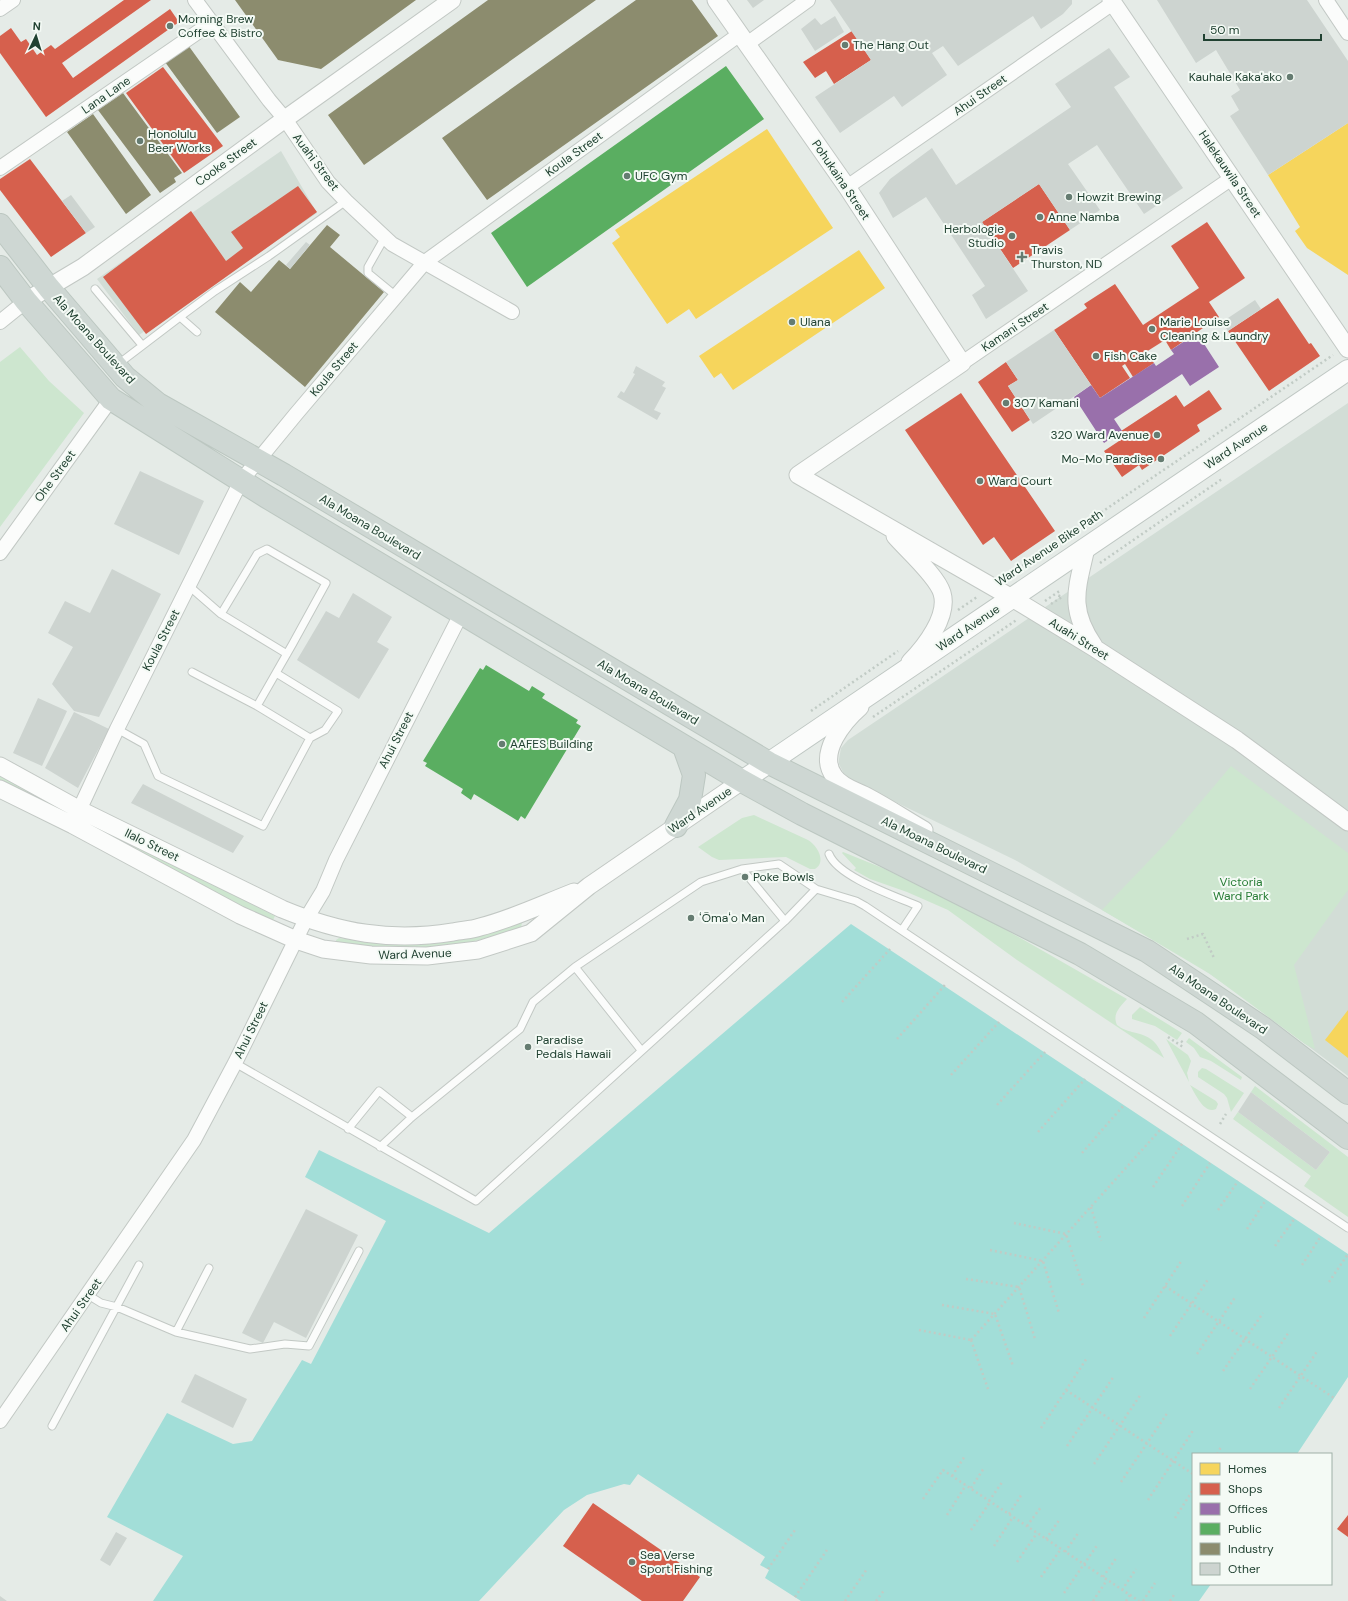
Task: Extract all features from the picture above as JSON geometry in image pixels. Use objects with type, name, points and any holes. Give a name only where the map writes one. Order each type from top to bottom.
[{"type":"main road","name":"Ala Moana Boulevard","points":[[0,225],[49,288],[115,366],[125,377],[158,404],[258,460],[769,763],[1147,951],[1263,1028],[1348,1093]]},
{"type":"main road","points":[[0,267],[26,302],[111,400],[241,481],[461,614],[742,781],[802,814],[1087,958],[1196,1023],[1348,1138]]},
{"type":"main road","name":"Ward Avenue","points":[[742,781],[790,750],[1348,370]]},
{"type":"main road","points":[[676,826],[690,800],[694,775],[684,747]]},
{"type":"street","points":[[0,9],[13,0]]},
{"type":"street","name":"Auahi Street","points":[[195,0],[269,100],[285,119],[328,182],[346,201],[392,244],[512,312]]},
{"type":"street","name":"Cooke Street","points":[[0,322],[26,302],[83,267],[285,119],[452,0]]},
{"type":"street","name":"Pohukaina Street","points":[[716,0],[846,187],[962,363]]},
{"type":"street","name":"Koula Street","points":[[72,825],[117,729],[241,481],[425,262],[743,39],[808,0]]},
{"type":"street","points":[[1326,0],[1348,32]]},
{"type":"street","name":"Halekauwila Street","points":[[1112,1],[1347,348]]},
{"type":"street","name":"Ahui Street","points":[[846,187],[1112,1]]},
{"type":"street","name":"Lana Lane","points":[[0,168],[211,23]]},
{"type":"street","name":"Kamani Street","points":[[798,475],[1232,178]]},
{"type":"street","name":"Ohe Street","points":[[0,553],[111,400]]},
{"type":"street","name":"Auahi Street","points":[[798,475],[992,586],[1096,650],[1237,740],[1348,822]]},
{"type":"street","points":[[882,523],[931,575],[940,588],[943,603],[938,623],[917,655],[850,716],[835,737],[829,759],[830,769],[834,777],[845,785],[907,820],[1007,881]]},
{"type":"street","points":[[1086,548],[1076,593],[1078,616],[1084,631],[1096,650]]},
{"type":"street","name":"Ahui Street","points":[[0,1421],[186,1153],[235,1063],[306,919],[322,891],[336,860],[461,614]]},
{"type":"street","name":"Ilalo Street","points":[[0,766],[80,810],[282,909],[306,919]]},
{"type":"street","name":"Ward Avenue","points":[[296,940],[323,949],[371,956],[427,956],[478,950],[532,933],[589,886],[742,781]]},
{"type":"street","name":"Ilalo Street","points":[[0,789],[72,825],[240,915],[296,940]]},
{"type":"street","name":"Ward Avenue","points":[[306,919],[365,934],[392,936],[431,935],[480,928],[589,886]]},
{"type":"lane","points":[[115,366],[215,291],[269,256],[346,201]]},
{"type":"lane","points":[[385,237],[368,267],[368,273],[396,296]]},
{"type":"lane","points":[[95,289],[142,346]]},
{"type":"lane","points":[[180,317],[197,332]]},
{"type":"lane","points":[[221,614],[257,554],[267,549],[326,583],[257,706]]},
{"type":"lane","points":[[189,586],[221,614],[287,654]]},
{"type":"lane","points":[[192,672],[257,706],[310,738]]},
{"type":"lane","points":[[117,729],[144,744],[158,776],[263,826],[310,738],[325,730],[338,711],[276,673]]},
{"type":"lane","points":[[829,854],[833,862],[844,871],[866,883],[918,906],[902,930]]},
{"type":"lane","points":[[380,1147],[412,1117],[520,1029],[533,1002],[575,967],[701,882],[742,869],[779,864],[816,889],[859,902],[1348,1228]]},
{"type":"lane","points":[[742,869],[785,921]]},
{"type":"lane","points":[[235,1063],[476,1202],[641,1050],[785,921],[816,889]]},
{"type":"lane","points":[[575,967],[641,1050]]},
{"type":"lane","points":[[348,1129],[378,1091],[412,1117]]},
{"type":"lane","points":[[88,1295],[101,1303],[176,1332],[250,1348],[284,1344],[309,1346],[359,1251]]},
{"type":"lane","points":[[52,1426],[139,1265]]},
{"type":"lane","points":[[176,1332],[209,1268]]},
{"type":"path","name":"Ward Avenue Bike Path","points":[[938,623],[1347,348]]},
{"type":"path","points":[[1049,606],[1062,597],[1057,595]]},
{"type":"path","points":[[809,712],[899,650]]},
{"type":"path","points":[[1188,940],[1203,934],[1214,958]]},
{"type":"path","points":[[842,1002],[890,949]]},
{"type":"path","points":[[897,1039],[945,985]]},
{"type":"path","points":[[951,1075],[999,1022]]},
{"type":"path","points":[[1168,1037],[1184,1046],[1181,1041]]},
{"type":"path","points":[[997,1105],[1044,1052]]},
{"type":"path","points":[[1038,1132],[1085,1079]]},
{"type":"path","points":[[1082,1153],[1124,1106]]},
{"type":"path","points":[[1220,1124],[1226,1114]]},
{"type":"path","points":[[971,1340],[1160,1130]]},
{"type":"path","points":[[1153,1187],[1182,1144]]},
{"type":"path","points":[[1182,1206],[1210,1163]]},
{"type":"path","points":[[1218,1210],[1238,1181]]},
{"type":"path","points":[[1247,1229],[1266,1200]]},
{"type":"path","points":[[1090,1207],[1101,1241]]},
{"type":"path","points":[[1275,1246],[1295,1218]]},
{"type":"path","points":[[1014,1224],[1066,1234]]},
{"type":"path","points":[[1066,1234],[1084,1286]]},
{"type":"path","points":[[1302,1265],[1321,1236]]},
{"type":"path","points":[[990,1250],[1043,1261]]},
{"type":"path","points":[[1329,1282],[1348,1254]]},
{"type":"path","points":[[1144,1318],[1182,1260]]},
{"type":"path","points":[[1043,1261],[1060,1312]]},
{"type":"path","points":[[1170,1336],[1209,1278]]},
{"type":"path","points":[[966,1279],[1019,1287]]},
{"type":"path","points":[[1165,1286],[1334,1398]]},
{"type":"path","points":[[1019,1287],[1035,1340]]},
{"type":"path","points":[[1197,1354],[1236,1296]]},
{"type":"path","points":[[942,1305],[995,1314]]},
{"type":"path","points":[[995,1314],[1013,1366]]},
{"type":"path","points":[[1223,1371],[1263,1314]]},
{"type":"path","points":[[919,1330],[971,1340]]},
{"type":"path","points":[[1250,1389],[1289,1332]]},
{"type":"path","points":[[971,1340],[989,1392]]},
{"type":"path","points":[[1279,1408],[1318,1350]]},
{"type":"path","points":[[1041,1428],[1088,1358]]},
{"type":"path","points":[[1067,1446],[1114,1376]]},
{"type":"path","points":[[1066,1390],[1192,1473]]},
{"type":"path","points":[[1094,1464],[1141,1394]]},
{"type":"path","points":[[1121,1482],[1168,1412]]},
{"type":"path","points":[[1148,1500],[1194,1429]]},
{"type":"path","points":[[1218,1453],[1222,1447]]},
{"type":"path","points":[[952,1476],[965,1456]]},
{"type":"path","points":[[971,1488],[984,1468]]},
{"type":"path","points":[[923,1499],[943,1470],[1139,1601]]},
{"type":"path","points":[[971,1530],[1003,1481]]},
{"type":"path","points":[[947,1515],[966,1485]]},
{"type":"path","points":[[1175,1518],[1192,1492]]},
{"type":"path","points":[[1009,1514],[1022,1494]]},
{"type":"path","points":[[1027,1526],[1041,1507]]},
{"type":"path","points":[[994,1546],[1014,1517]]},
{"type":"path","points":[[1046,1539],[1060,1519]]},
{"type":"path","points":[[768,1569],[795,1530]]},
{"type":"path","points":[[1065,1552],[1079,1532]]},
{"type":"path","points":[[1017,1562],[1037,1533]]},
{"type":"path","points":[[1064,1593],[1098,1544]]},
{"type":"path","points":[[1041,1577],[1060,1549]]},
{"type":"path","points":[[796,1597],[826,1550]]},
{"type":"path","points":[[1103,1577],[1117,1557]]},
{"type":"path","points":[[846,1601],[867,1569]]},
{"type":"path","points":[[1122,1590],[1136,1570]]},
{"type":"path","points":[[1093,1601],[1107,1580]]},
{"type":"path","points":[[1143,1601],[1155,1583]]},
{"type":"path","points":[[876,1601],[885,1589]]},
{"type":"path","points":[[1126,1601],[1130,1595]]},
{"type":"path","points":[[1170,1601],[1174,1595]]},
{"type":"shaded area","points":[[281,151],[317,213],[139,335],[97,279]]},
{"type":"shaded area","points":[[1348,403],[1348,1076],[1236,992],[1194,963],[1015,860],[852,781],[844,774],[839,764],[839,759],[841,748],[848,740]]},
{"type":"green space","points":[[20,347],[49,381],[84,413],[0,527],[0,362]]},
{"type":"green space","name":"Victoria Ward Park","points":[[1231,766],[1348,853],[1348,890],[1294,965],[1315,1049],[1305,1044],[1210,974],[1102,910],[1167,842]]},
{"type":"green space","points":[[0,774],[53,802],[50,807],[0,781]]},
{"type":"green space","points":[[754,815],[811,842],[819,854],[819,866],[815,869],[810,869],[786,857],[719,860],[698,847],[742,818]]},
{"type":"green space","points":[[101,826],[275,916],[272,922],[97,832]]},
{"type":"green space","points":[[843,852],[885,869],[994,923],[1127,999],[1116,1014],[1115,1017],[1117,1025],[1124,1029],[1148,1037],[1155,1043],[1164,1058],[1017,960],[948,910],[907,892],[870,879],[854,870],[856,868],[842,853]]},
{"type":"green space","points":[[521,922],[521,927],[491,937],[450,947],[390,950],[336,942],[339,938],[363,941]]},
{"type":"green space","points":[[1140,1007],[1182,1033],[1177,1040],[1155,1026],[1132,1019],[1132,1015]]},
{"type":"green space","points":[[1189,1038],[1242,1077],[1241,1080],[1211,1061],[1200,1057],[1194,1048],[1186,1042]]},
{"type":"green space","points":[[1166,1039],[1188,1055],[1191,1061],[1187,1073],[1189,1082]]},
{"type":"green space","points":[[1202,1068],[1244,1093],[1231,1112],[1227,1098],[1224,1094],[1198,1077],[1198,1072]]},
{"type":"green space","points":[[1190,1085],[1216,1101],[1218,1104],[1216,1109],[1208,1109],[1204,1106],[1197,1098]]},
{"type":"green space","points":[[1255,1086],[1348,1157],[1348,1217],[1304,1186],[1311,1176],[1233,1119],[1238,1112],[1316,1170],[1330,1152],[1251,1092]]},
{"type":"water","points":[[851,924],[1348,1254],[1348,1377],[1298,1453],[1192,1453],[1192,1585],[1210,1585],[1199,1601],[801,1601],[765,1578],[769,1570],[760,1565],[765,1557],[638,1474],[630,1485],[624,1484],[587,1495],[564,1510],[479,1601],[153,1601],[183,1556],[107,1517],[167,1413],[233,1444],[252,1441],[302,1360],[311,1364],[386,1221],[305,1177],[319,1150],[489,1233]]},
{"type":"building: Homes","points":[[1348,123],[1348,275],[1307,248],[1295,231],[1300,227],[1268,175]]},
{"type":"building: Homes","points":[[767,129],[833,228],[696,319],[689,309],[667,324],[612,243],[620,237],[615,230]]},
{"type":"building: Homes","name":"Ulana","points":[[859,250],[885,288],[733,390],[721,373],[714,378],[699,356]]},
{"type":"building: Homes","points":[[1348,1010],[1348,1058],[1325,1040]]},
{"type":"building: Shops","points":[[124,0],[151,0],[62,63],[73,78],[170,9],[179,22],[46,117],[0,53],[0,36],[11,28],[21,42],[26,39],[37,55],[51,45],[55,49]]},
{"type":"building: Shops","name":"The Hang Out","points":[[852,31],[871,60],[834,84],[826,71],[815,78],[803,62]]},
{"type":"building: Shops","points":[[163,67],[223,146],[184,173],[126,93]]},
{"type":"building: Shops","points":[[30,159],[86,233],[51,257],[0,190],[0,179]]},
{"type":"building: Shops","points":[[1039,184],[1070,230],[1013,268],[982,222]]},
{"type":"building: Shops","points":[[298,186],[317,212],[146,334],[103,277],[191,211],[226,261],[243,248],[231,232]]},
{"type":"building: Shops","points":[[1207,222],[1245,278],[1209,302],[1219,317],[1171,350],[1165,340],[1146,352],[1154,363],[1133,377],[1125,364],[1122,366],[1130,378],[1100,398],[1054,330],[1087,308],[1084,304],[1115,284],[1143,325],[1199,288],[1171,246]]},
{"type":"building: Shops","points":[[1278,298],[1309,344],[1311,343],[1320,356],[1269,391],[1228,331]]},
{"type":"building: Shops","name":"307 Kamani","points":[[1006,362],[1018,380],[1008,386],[1030,420],[1012,432],[978,382]]},
{"type":"building: Shops","name":"320 Ward Avenue","points":[[1209,390],[1222,409],[1197,425],[1200,431],[1142,470],[1139,465],[1122,477],[1104,451],[1122,439],[1118,433],[1176,395],[1184,407]]},
{"type":"building: Shops","name":"Ward Court","points":[[961,393],[1055,531],[1011,561],[994,537],[983,545],[905,430]]},
{"type":"building: Shops","name":"Sea Verse Sport Fishing","points":[[593,1503],[700,1577],[683,1601],[642,1601],[563,1546]]},
{"type":"building: Shops","points":[[1348,1515],[1348,1537],[1337,1529]]},
{"type":"building: Offices","points":[[1197,333],[1219,367],[1190,386],[1182,374],[1114,419],[1122,431],[1104,443],[1074,397],[1091,385],[1100,398],[1154,363],[1156,366],[1174,354],[1171,350]]},
{"type":"building: Public","name":"UFC Gym","points":[[726,66],[764,119],[527,287],[491,233]]},
{"type":"building: Public","name":"AAFES Building","points":[[486,665],[529,691],[532,686],[545,694],[542,698],[578,720],[576,723],[581,726],[525,819],[521,816],[518,821],[474,794],[471,800],[461,793],[463,789],[425,766],[427,763],[423,761],[480,668],[483,670]]},
{"type":"building: Industry","points":[[235,0],[416,0],[321,69],[278,60]]},
{"type":"building: Industry","points":[[488,0],[596,0],[364,165],[328,115]]},
{"type":"building: Industry","points":[[636,0],[692,0],[718,36],[487,200],[442,138]]},
{"type":"building: Industry","points":[[188,45],[240,117],[217,133],[165,62]]},
{"type":"building: Industry","name":"Honolulu Beer Works","points":[[123,93],[182,173],[174,178],[176,182],[160,193],[98,110]]},
{"type":"building: Industry","points":[[93,114],[151,195],[126,214],[67,132]]},
{"type":"building: Industry","points":[[327,225],[340,235],[330,247],[384,292],[305,387],[215,312],[240,282],[251,292],[279,260],[290,269]]},
{"type":"building: Other","points":[[747,0],[764,0],[753,8]]},
{"type":"building: Other","points":[[830,0],[1072,0],[1072,4],[1063,14],[1041,29],[1033,16],[958,66],[943,46],[932,53],[947,75],[902,107],[894,96],[840,133],[815,97],[871,60]]},
{"type":"building: Other","name":"Kauhale Kaka'ako","points":[[1157,0],[1307,0],[1348,61],[1348,123],[1268,175],[1230,116],[1239,110],[1231,96],[1240,90],[1216,50],[1196,63]]},
{"type":"building: Other","points":[[835,16],[844,32],[815,51],[801,29],[815,18],[821,25]]},
{"type":"building: Other","points":[[1109,48],[1130,77],[1114,87],[1183,188],[1144,214],[1097,145],[1068,164],[1100,210],[1070,230],[1039,184],[982,222],[1028,291],[986,319],[972,295],[985,286],[926,197],[893,218],[879,193],[890,179],[932,148],[956,185],[1071,107],[1055,84]]},
{"type":"building: Other","points":[[71,195],[95,227],[86,233],[62,201]]},
{"type":"building: Other","points":[[306,242],[310,245],[290,269],[286,265]]},
{"type":"building: Other","points":[[1255,300],[1261,309],[1228,331],[1222,322]]},
{"type":"building: Other","points":[[1054,330],[1091,385],[1033,424],[1008,386],[1018,380],[1006,362]]},
{"type":"building: Other","points":[[636,366],[665,382],[662,386],[666,388],[654,410],[661,413],[657,420],[617,397],[621,391],[624,393],[635,374],[633,373]]},
{"type":"building: Other","points":[[140,471],[204,501],[179,555],[114,524]]},
{"type":"building: Other","points":[[112,569],[161,594],[99,717],[74,711],[52,684],[73,647],[48,633],[65,601],[90,613]]},
{"type":"building: Other","points":[[353,593],[392,617],[377,642],[389,649],[359,699],[297,660],[326,611],[339,618]]},
{"type":"building: Other","points":[[38,698],[67,711],[42,766],[13,753]]},
{"type":"building: Other","points":[[74,712],[109,729],[78,788],[45,768]]},
{"type":"building: Other","points":[[143,784],[244,836],[233,853],[131,803]]},
{"type":"building: Other","points":[[1251,1092],[1330,1152],[1316,1170],[1238,1112]]},
{"type":"building: Other","points":[[306,1209],[358,1235],[306,1338],[274,1322],[263,1343],[242,1333]]},
{"type":"building: Other","points":[[195,1374],[247,1399],[233,1428],[181,1402]]},
{"type":"building: Other","points":[[116,1532],[127,1538],[110,1566],[100,1560]]},
{"type":"building: Other","points":[[0,1596],[7,1601],[0,1601]]},
{"type":"place","name":"Morning Brew Coffee & Bistro","points":[[170,26]]},
{"type":"place","name":"The Hang Out","points":[[845,45]]},
{"type":"place","name":"Kauhale Kaka'ako","points":[[1290,77]]},
{"type":"place","name":"Honolulu Beer Works","points":[[140,141]]},
{"type":"place","name":"UFC Gym","points":[[627,176]]},
{"type":"place","name":"Howzit Brewing","points":[[1069,197]]},
{"type":"place","name":"Anne Namba","points":[[1040,217]]},
{"type":"place","name":"Herbologie Studio","points":[[1012,236]]},
{"type":"place","name":"Travis Thurston, ND","points":[[1022,257]]},
{"type":"place","name":"Ulana","points":[[792,322]]},
{"type":"place","name":"Marie Louise Cleaning & Laundry","points":[[1152,329]]},
{"type":"place","name":"Fish Cake","points":[[1096,356]]},
{"type":"place","name":"307 Kamani","points":[[1006,403]]},
{"type":"place","name":"320 Ward Avenue","points":[[1157,435]]},
{"type":"place","name":"Mo-Mo Paradise","points":[[1161,459]]},
{"type":"place","name":"Ward Court","points":[[980,481]]},
{"type":"place","name":"AAFES Building","points":[[502,744]]},
{"type":"place","name":"Poke Bowls","points":[[745,877]]},
{"type":"place","name":"ʻŌmaʻo Man","points":[[691,918]]},
{"type":"place","name":"Paradise Pedals Hawaii","points":[[528,1047]]},
{"type":"place","name":"Sea Verse Sport Fishing","points":[[632,1562]]}]
